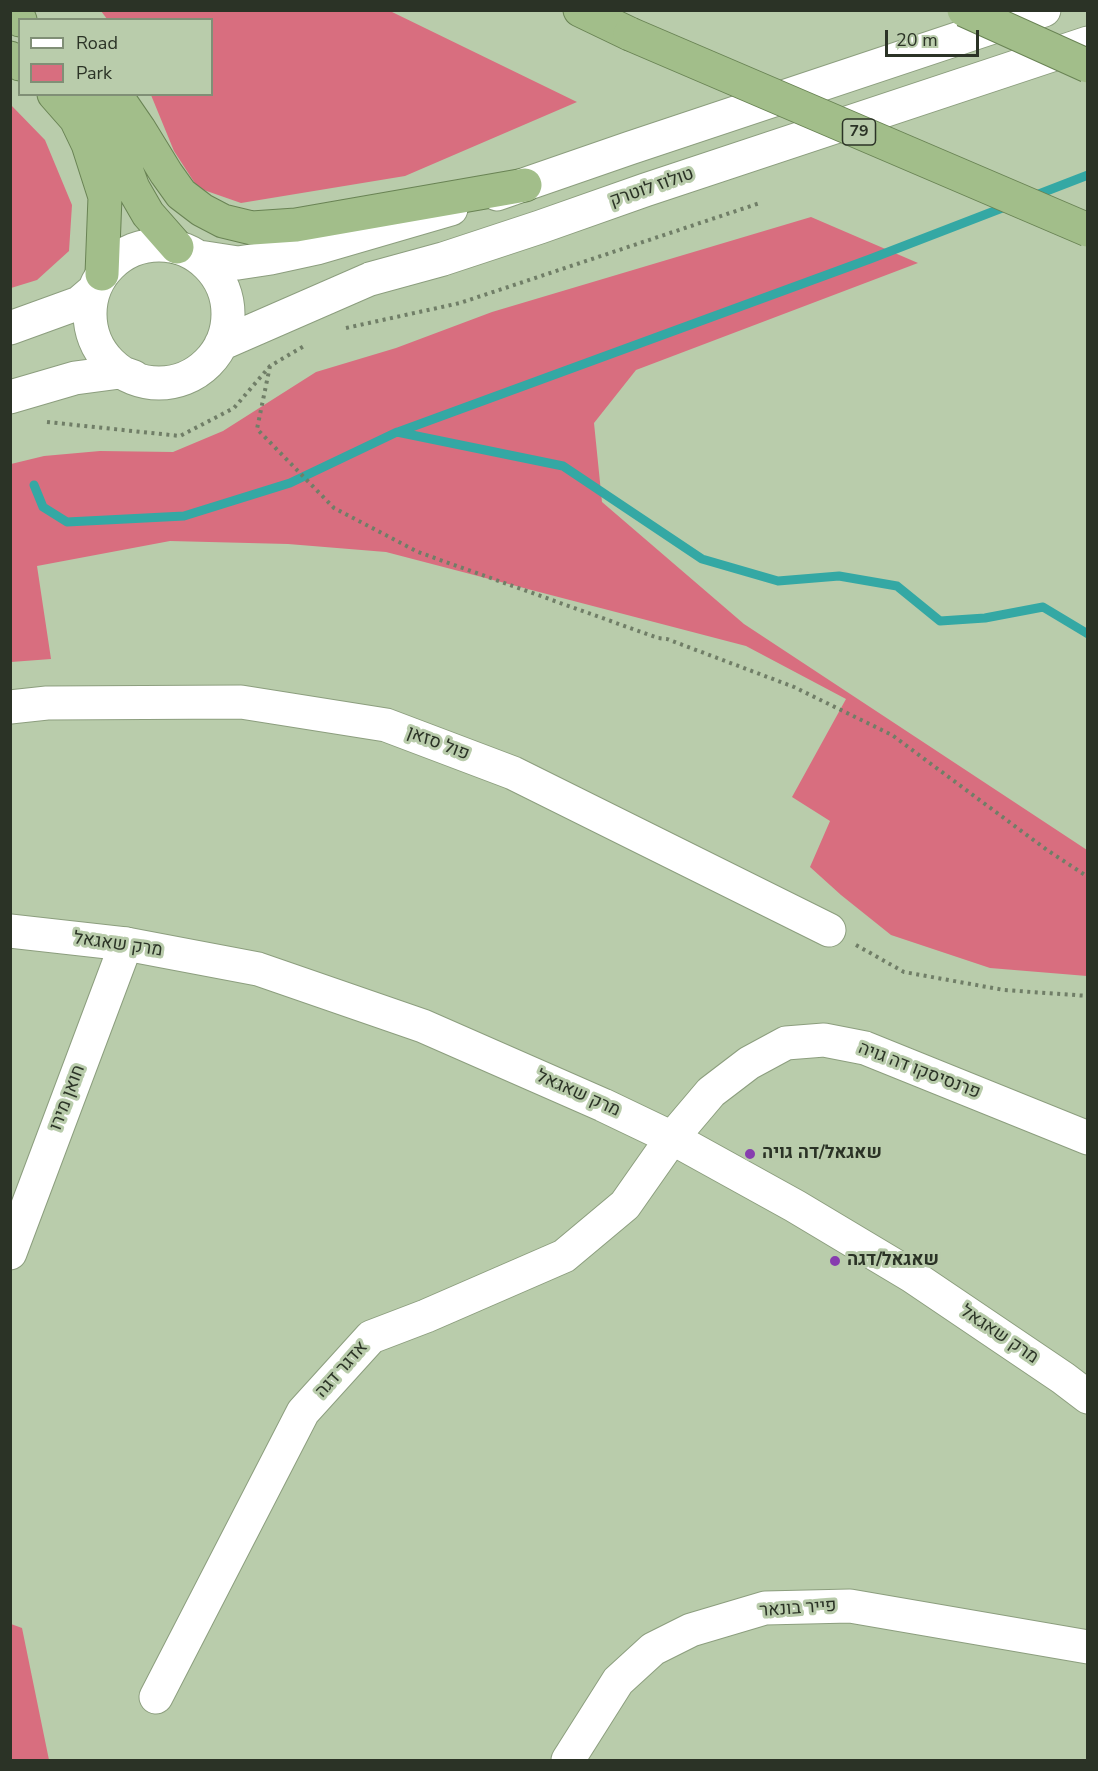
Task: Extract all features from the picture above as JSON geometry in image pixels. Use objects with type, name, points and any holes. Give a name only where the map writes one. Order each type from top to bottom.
[{"type":"highway","name":"79","points":[[580,10],[630,34],[1088,230]]},
{"type":"highway","points":[[964,10],[1088,66]]},
{"type":"highway","points":[[56,96],[76,119],[88,144],[105,197],[98,282]]},
{"type":"highway","points":[[94,96],[113,134],[133,188],[148,214],[188,252]]},
{"type":"highway","points":[[116,96],[181,194],[202,210],[223,221],[242,226],[252,228],[296,225],[525,184]]},
{"type":"street","points":[[10,328],[79,303],[117,259],[135,249],[156,245],[238,263],[317,248],[430,216],[1044,10]]},
{"type":"street","name":"טולוז לוטרק","points":[[221,344],[370,279],[443,259],[529,231],[1088,43]]},
{"type":"street","points":[[10,397],[75,378],[120,372],[144,381],[167,382],[189,376],[208,362],[221,344],[227,325],[228,306],[223,287],[213,270],[188,252]]},
{"type":"street","points":[[98,282],[90,314],[94,336],[105,357],[122,372],[144,381]]},
{"type":"street","name":"פול סזאן","points":[[10,707],[47,703],[241,702],[386,725],[513,773],[829,930]]},
{"type":"street","name":"מרק שאגאל","points":[[10,931],[126,944],[258,969],[423,1026],[672,1138],[795,1206],[912,1276],[1088,1397]]},
{"type":"street","name":"חואן מירו","points":[[10,1253],[126,944]]},
{"type":"street","name":"פרנסיסקו דה גויה","points":[[672,1138],[711,1092],[749,1063],[786,1044],[824,1040],[865,1048],[1088,1138]]},
{"type":"street","name":"אדגר דגה","points":[[156,1697],[303,1412],[371,1337],[426,1316],[564,1256],[625,1205],[672,1138]]},
{"type":"street","name":"פייר בונאר","points":[[568,1761],[618,1681],[653,1649],[691,1630],[765,1608],[850,1606],[1088,1647]]},
{"type":"path","points":[[341,329],[460,303],[760,203]]},
{"type":"path","points":[[45,422],[180,436],[234,408],[270,366],[310,343]]},
{"type":"path","points":[[270,366],[257,429],[334,507],[418,552],[658,638],[668,639],[794,687],[892,735],[1047,850],[1088,877]]},
{"type":"path","points":[[829,930],[904,972],[1004,990],[1088,996]]},
{"type":"green space","points":[[101,11],[390,11],[577,102],[405,176],[241,203],[198,188],[174,151],[151,96],[213,96],[213,18],[106,18]]},
{"type":"green space","points":[[11,105],[45,140],[72,205],[69,251],[37,280],[11,288]]},
{"type":"green space","points":[[811,217],[918,263],[636,370],[594,423],[602,502],[744,624],[1087,850],[1087,976],[990,968],[891,935],[810,867],[830,821],[792,797],[846,699],[746,646],[386,552],[288,544],[170,541],[37,566],[51,659],[11,662],[11,464],[44,456],[100,451],[173,452],[223,431],[316,372],[396,348],[492,312]]},
{"type":"green space","points":[[11,1624],[22,1628],[49,1760],[11,1760]]},
{"type":"waterway","points":[[1031,197],[1088,175]]},
{"type":"waterway","points":[[398,432],[870,259],[1010,205]]},
{"type":"waterway","points":[[34,485],[43,507],[67,522],[184,516],[290,483],[397,432],[563,466],[702,559],[778,581],[839,576],[897,586],[940,621],[985,618],[1043,607],[1088,634]]},
{"type":"place","name":"שאגאל/דה גויה","points":[[750,1154]]},
{"type":"place","name":"שאגאל/דגה","points":[[835,1261]]}]
